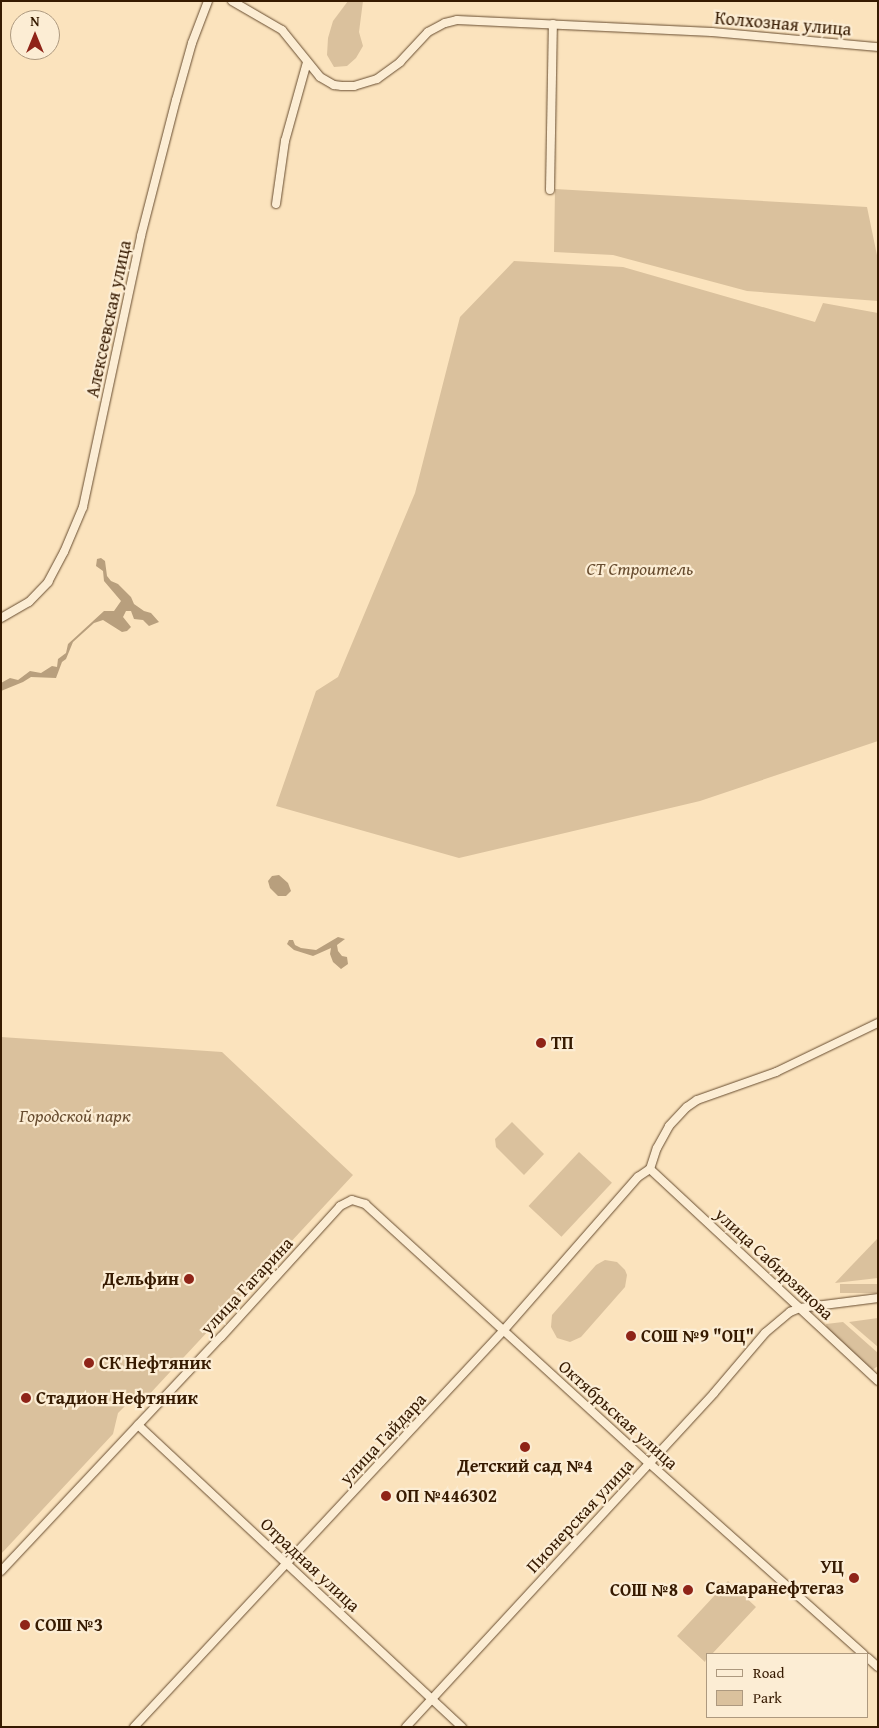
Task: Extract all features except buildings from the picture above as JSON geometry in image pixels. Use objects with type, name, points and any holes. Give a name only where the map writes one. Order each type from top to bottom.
[{"type":"street","name":"Алексеевская улица","points":[[1,618],[29,602],[48,582],[64,552],[83,507],[141,236],[176,100],[192,44],[208,1]]},
{"type":"street","name":"Колхозная улица","points":[[232,1],[282,30],[298,47],[307,62],[326,81],[334,85],[354,86],[377,79],[388,72],[428,32],[445,22],[471,20],[712,32],[878,47]]},
{"type":"street","points":[[550,190],[553,24]]},
{"type":"street","points":[[276,204],[285,141],[307,62]]},
{"type":"street","points":[[650,1169],[657,1148],[669,1126],[687,1107],[697,1100],[776,1072],[878,1023]]},
{"type":"street","name":"улица Сабирзянова","points":[[650,1169],[878,1381]]},
{"type":"street","name":"улица Гайдара","points":[[134,1727],[503,1331],[618,1199],[638,1178],[650,1169]]},
{"type":"street","name":"Октябрьская улица","points":[[352,1200],[365,1204],[648,1463],[862,1653]]},
{"type":"street","name":"улица Гагарина","points":[[1,1571],[340,1206],[352,1200]]},
{"type":"street","points":[[800,1308],[878,1298]]},
{"type":"street","name":"Пионерская улица","points":[[406,1727],[765,1334],[790,1312],[800,1308]]},
{"type":"street","name":"Отрадная улица","points":[[138,1425],[462,1727]]},
{"type":"green space","points":[[348,1],[363,1],[359,32],[363,46],[356,58],[347,66],[334,67],[327,55],[328,38],[333,21]]},
{"type":"green space","points":[[555,189],[867,207],[878,260],[878,301],[747,291],[613,255],[554,252]]},
{"type":"green space","name":"СТ Строитель","points":[[514,261],[623,267],[815,322],[823,303],[878,313],[878,741],[700,801],[459,858],[276,806],[316,691],[338,677],[415,493],[460,317]]},
{"type":"green space","name":"Городской парк","points":[[1,1037],[222,1052],[353,1175],[145,1399],[125,1406],[118,1413],[113,1434],[1,1554]]},
{"type":"green space","points":[[512,1122],[544,1154],[524,1175],[496,1147],[495,1139]]},
{"type":"green space","points":[[579,1152],[612,1183],[561,1237],[529,1206]]},
{"type":"green space","points":[[878,1238],[878,1278],[835,1283],[853,1264]]},
{"type":"green space","points":[[605,1260],[617,1262],[625,1270],[627,1275],[625,1287],[581,1337],[570,1342],[557,1338],[551,1327],[552,1315],[596,1265]]},
{"type":"green space","points":[[840,1284],[878,1284],[878,1293],[840,1293]]},
{"type":"green space","points":[[878,1318],[878,1347],[849,1322]]},
{"type":"green space","points":[[843,1322],[878,1353],[878,1366],[872,1370],[827,1328],[826,1324]]},
{"type":"green space","points":[[728,1581],[756,1607],[713,1653],[706,1653],[705,1662],[677,1636]]},
{"type":"shaded area","points":[[101,558],[105,561],[107,576],[111,581],[118,584],[131,597],[134,604],[144,611],[151,613],[159,622],[149,626],[143,620],[134,619],[131,611],[126,611],[123,617],[131,627],[127,631],[122,632],[103,620],[94,623],[73,642],[56,678],[31,677],[1,691],[1,683],[10,678],[18,680],[30,671],[41,673],[52,666],[57,667],[58,659],[66,653],[68,644],[104,611],[114,611],[121,601],[104,581],[103,571],[96,566],[97,559]]},
{"type":"shaded area","points":[[279,875],[288,883],[291,891],[286,896],[278,896],[270,888],[268,881],[272,876]]},
{"type":"shaded area","points":[[338,937],[345,939],[337,945],[338,951],[342,956],[347,957],[348,964],[341,969],[333,962],[330,954],[331,948],[313,956],[294,950],[287,944],[289,940],[293,940],[295,945],[301,948],[316,950]]},
{"type":"place","name":"ТП","points":[[541,1043]]},
{"type":"place","name":"Дельфин","points":[[189,1279]]},
{"type":"place","name":"СОШ №9 \"ОЦ\"","points":[[631,1336]]},
{"type":"place","name":"СК Нефтяник","points":[[89,1363]]},
{"type":"place","name":"Стадион Нефтяник","points":[[26,1398]]},
{"type":"place","name":"Детский сад №4","points":[[525,1447]]},
{"type":"place","name":"ОП №446302","points":[[386,1496]]},
{"type":"place","name":"УЦ Самаранефтегаз","points":[[854,1578]]},
{"type":"place","name":"СОШ №8","points":[[688,1590]]},
{"type":"place","name":"СОШ №3","points":[[25,1625]]}]
